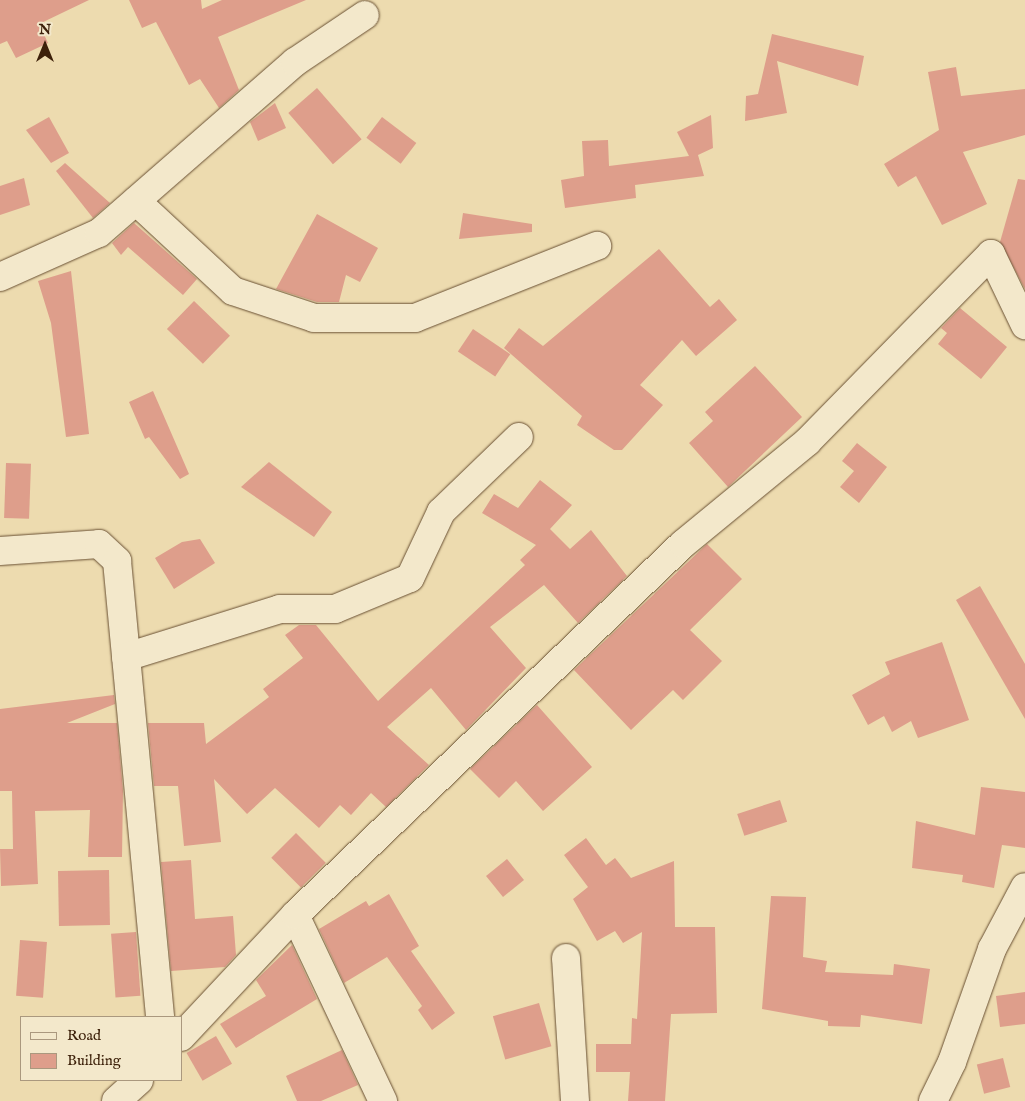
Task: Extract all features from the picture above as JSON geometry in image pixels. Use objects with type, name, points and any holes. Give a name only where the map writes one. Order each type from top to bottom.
[{"type":"street","points":[[0,277],[99,233],[295,62],[365,15]]},
{"type":"street","points":[[136,201],[233,291],[314,318],[415,318],[597,246]]},
{"type":"street","points":[[182,1036],[295,915],[683,544],[806,442],[991,254],[1025,325]]},
{"type":"street","points":[[126,657],[280,609],[335,609],[410,578],[441,512],[519,437]]},
{"type":"street","points":[[0,552],[99,544],[117,560],[160,1016]]},
{"type":"street","points":[[932,1101],[952,1062],[992,950],[1025,887]]},
{"type":"street","points":[[295,915],[384,1101]]},
{"type":"street","points":[[566,958],[575,1101]]},
{"type":"street","points":[[116,1101],[138,1081]]},
{"type":"building","points":[[0,0],[89,0],[39,24],[48,43],[16,58],[7,41],[0,44]]},
{"type":"building","points":[[129,0],[201,0],[202,9],[222,0],[306,0],[218,37],[239,90],[219,108],[200,79],[189,85],[156,22],[142,28]]},
{"type":"building","points":[[772,34],[864,56],[858,86],[777,61],[787,113],[745,121],[746,96],[758,94]]},
{"type":"building","points":[[956,67],[961,96],[1025,89],[1025,135],[963,152],[987,204],[942,225],[916,176],[898,187],[884,164],[939,130],[928,72]]},
{"type":"building","points":[[317,88],[362,139],[333,164],[288,113]]},
{"type":"building","points":[[275,103],[286,128],[258,141],[250,122]]},
{"type":"building","points":[[711,115],[713,148],[698,155],[704,176],[635,185],[636,198],[565,208],[561,180],[584,176],[582,141],[608,140],[609,166],[689,156],[677,132]]},
{"type":"building","points":[[49,117],[69,153],[51,163],[26,130]]},
{"type":"building","points":[[382,117],[416,143],[401,164],[366,138]]},
{"type":"building","points":[[65,163],[110,203],[93,218],[56,171]]},
{"type":"building","points":[[24,178],[30,205],[0,215],[0,186]]},
{"type":"building","points":[[1018,179],[1025,180],[1025,289],[1000,242]]},
{"type":"building","points":[[463,213],[532,224],[532,232],[459,239]]},
{"type":"building","points":[[317,214],[378,248],[360,282],[346,275],[339,302],[317,302],[276,289]]},
{"type":"building","points":[[134,223],[197,279],[183,295],[128,247],[121,255],[112,243]]},
{"type":"building","points":[[659,249],[710,307],[719,299],[737,320],[696,356],[682,340],[640,385],[663,405],[622,450],[614,450],[577,425],[582,416],[504,348],[519,328],[543,346]]},
{"type":"building","points":[[71,271],[89,434],[66,437],[51,323],[38,281]]},
{"type":"building","points":[[194,301],[230,336],[203,364],[167,329]]},
{"type":"building","points":[[960,308],[1007,347],[981,379],[938,344],[947,333],[941,328]]},
{"type":"building","points":[[473,329],[510,354],[495,377],[458,351]]},
{"type":"building","points":[[755,366],[802,417],[728,487],[689,443],[713,421],[705,412]]},
{"type":"building","points":[[153,391],[189,474],[180,479],[149,437],[145,439],[129,402]]},
{"type":"building","points":[[857,443],[887,467],[859,503],[840,487],[854,471],[842,461]]},
{"type":"building","points":[[269,462],[332,512],[314,537],[241,487]]},
{"type":"building","points":[[6,463],[31,464],[29,519],[4,518]]},
{"type":"building","points":[[540,480],[572,505],[550,529],[570,549],[591,530],[627,576],[578,623],[544,585],[490,627],[526,668],[466,730],[431,688],[387,727],[429,765],[386,807],[371,793],[351,815],[340,805],[319,828],[275,788],[247,814],[214,779],[221,842],[184,846],[178,786],[154,786],[148,723],[204,723],[206,744],[269,697],[263,689],[303,658],[285,635],[299,625],[316,625],[378,701],[525,565],[520,560],[536,545],[482,513],[494,494],[518,508]]},
{"type":"building","points":[[200,539],[215,563],[174,589],[155,558],[182,542]]},
{"type":"building","points":[[707,544],[742,579],[690,630],[722,661],[683,700],[673,690],[631,730],[574,670]]},
{"type":"building","points":[[980,586],[1025,664],[1025,719],[956,600]]},
{"type":"building","points":[[942,642],[969,720],[918,738],[911,721],[892,732],[884,716],[868,725],[852,695],[890,674],[885,662]]},
{"type":"building","points":[[114,695],[115,704],[67,723],[117,723],[123,791],[122,857],[88,857],[90,810],[35,811],[38,884],[1,886],[0,849],[13,849],[12,791],[0,791],[0,709]]},
{"type":"building","points":[[537,705],[592,767],[543,811],[516,781],[499,798],[470,769]]},
{"type":"building","points":[[981,787],[1025,792],[1025,848],[1002,845],[994,888],[962,882],[963,875],[912,868],[916,821],[975,835]]},
{"type":"building","points":[[780,800],[787,822],[744,836],[737,814]]},
{"type":"building","points":[[296,833],[326,863],[301,887],[271,858]]},
{"type":"building","points":[[586,838],[606,865],[615,858],[631,878],[674,861],[675,927],[715,927],[717,1013],[671,1014],[665,1101],[628,1101],[630,1072],[596,1072],[596,1044],[631,1044],[632,1018],[637,1019],[642,932],[623,943],[615,931],[597,941],[573,899],[588,887],[564,855]]},
{"type":"building","points":[[507,859],[524,880],[503,897],[486,876]]},
{"type":"building","points":[[191,860],[195,919],[233,916],[236,955],[225,967],[171,971],[161,862]]},
{"type":"building","points":[[109,870],[110,925],[59,926],[58,871]]},
{"type":"building","points":[[389,894],[419,946],[411,951],[455,1013],[432,1030],[418,1010],[422,1006],[387,957],[344,983],[319,929],[366,901],[369,906]]},
{"type":"building","points":[[771,896],[806,897],[803,957],[827,961],[825,972],[893,975],[894,964],[930,969],[922,1024],[861,1015],[860,1027],[828,1026],[828,1021],[762,1009]]},
{"type":"building","points":[[136,932],[140,996],[116,998],[111,934]]},
{"type":"building","points":[[20,940],[47,942],[43,998],[16,996]]},
{"type":"building","points":[[292,945],[317,999],[236,1048],[220,1024],[266,996],[256,980]]},
{"type":"building","points":[[1025,992],[1025,1024],[1000,1027],[996,996]]},
{"type":"building","points":[[539,1003],[551,1046],[505,1059],[493,1016]]},
{"type":"building","points":[[216,1036],[232,1064],[203,1081],[187,1053]]},
{"type":"building","points":[[342,1050],[358,1085],[321,1101],[297,1101],[286,1076]]},
{"type":"building","points":[[1003,1058],[1010,1087],[984,1094],[977,1065]]}]
